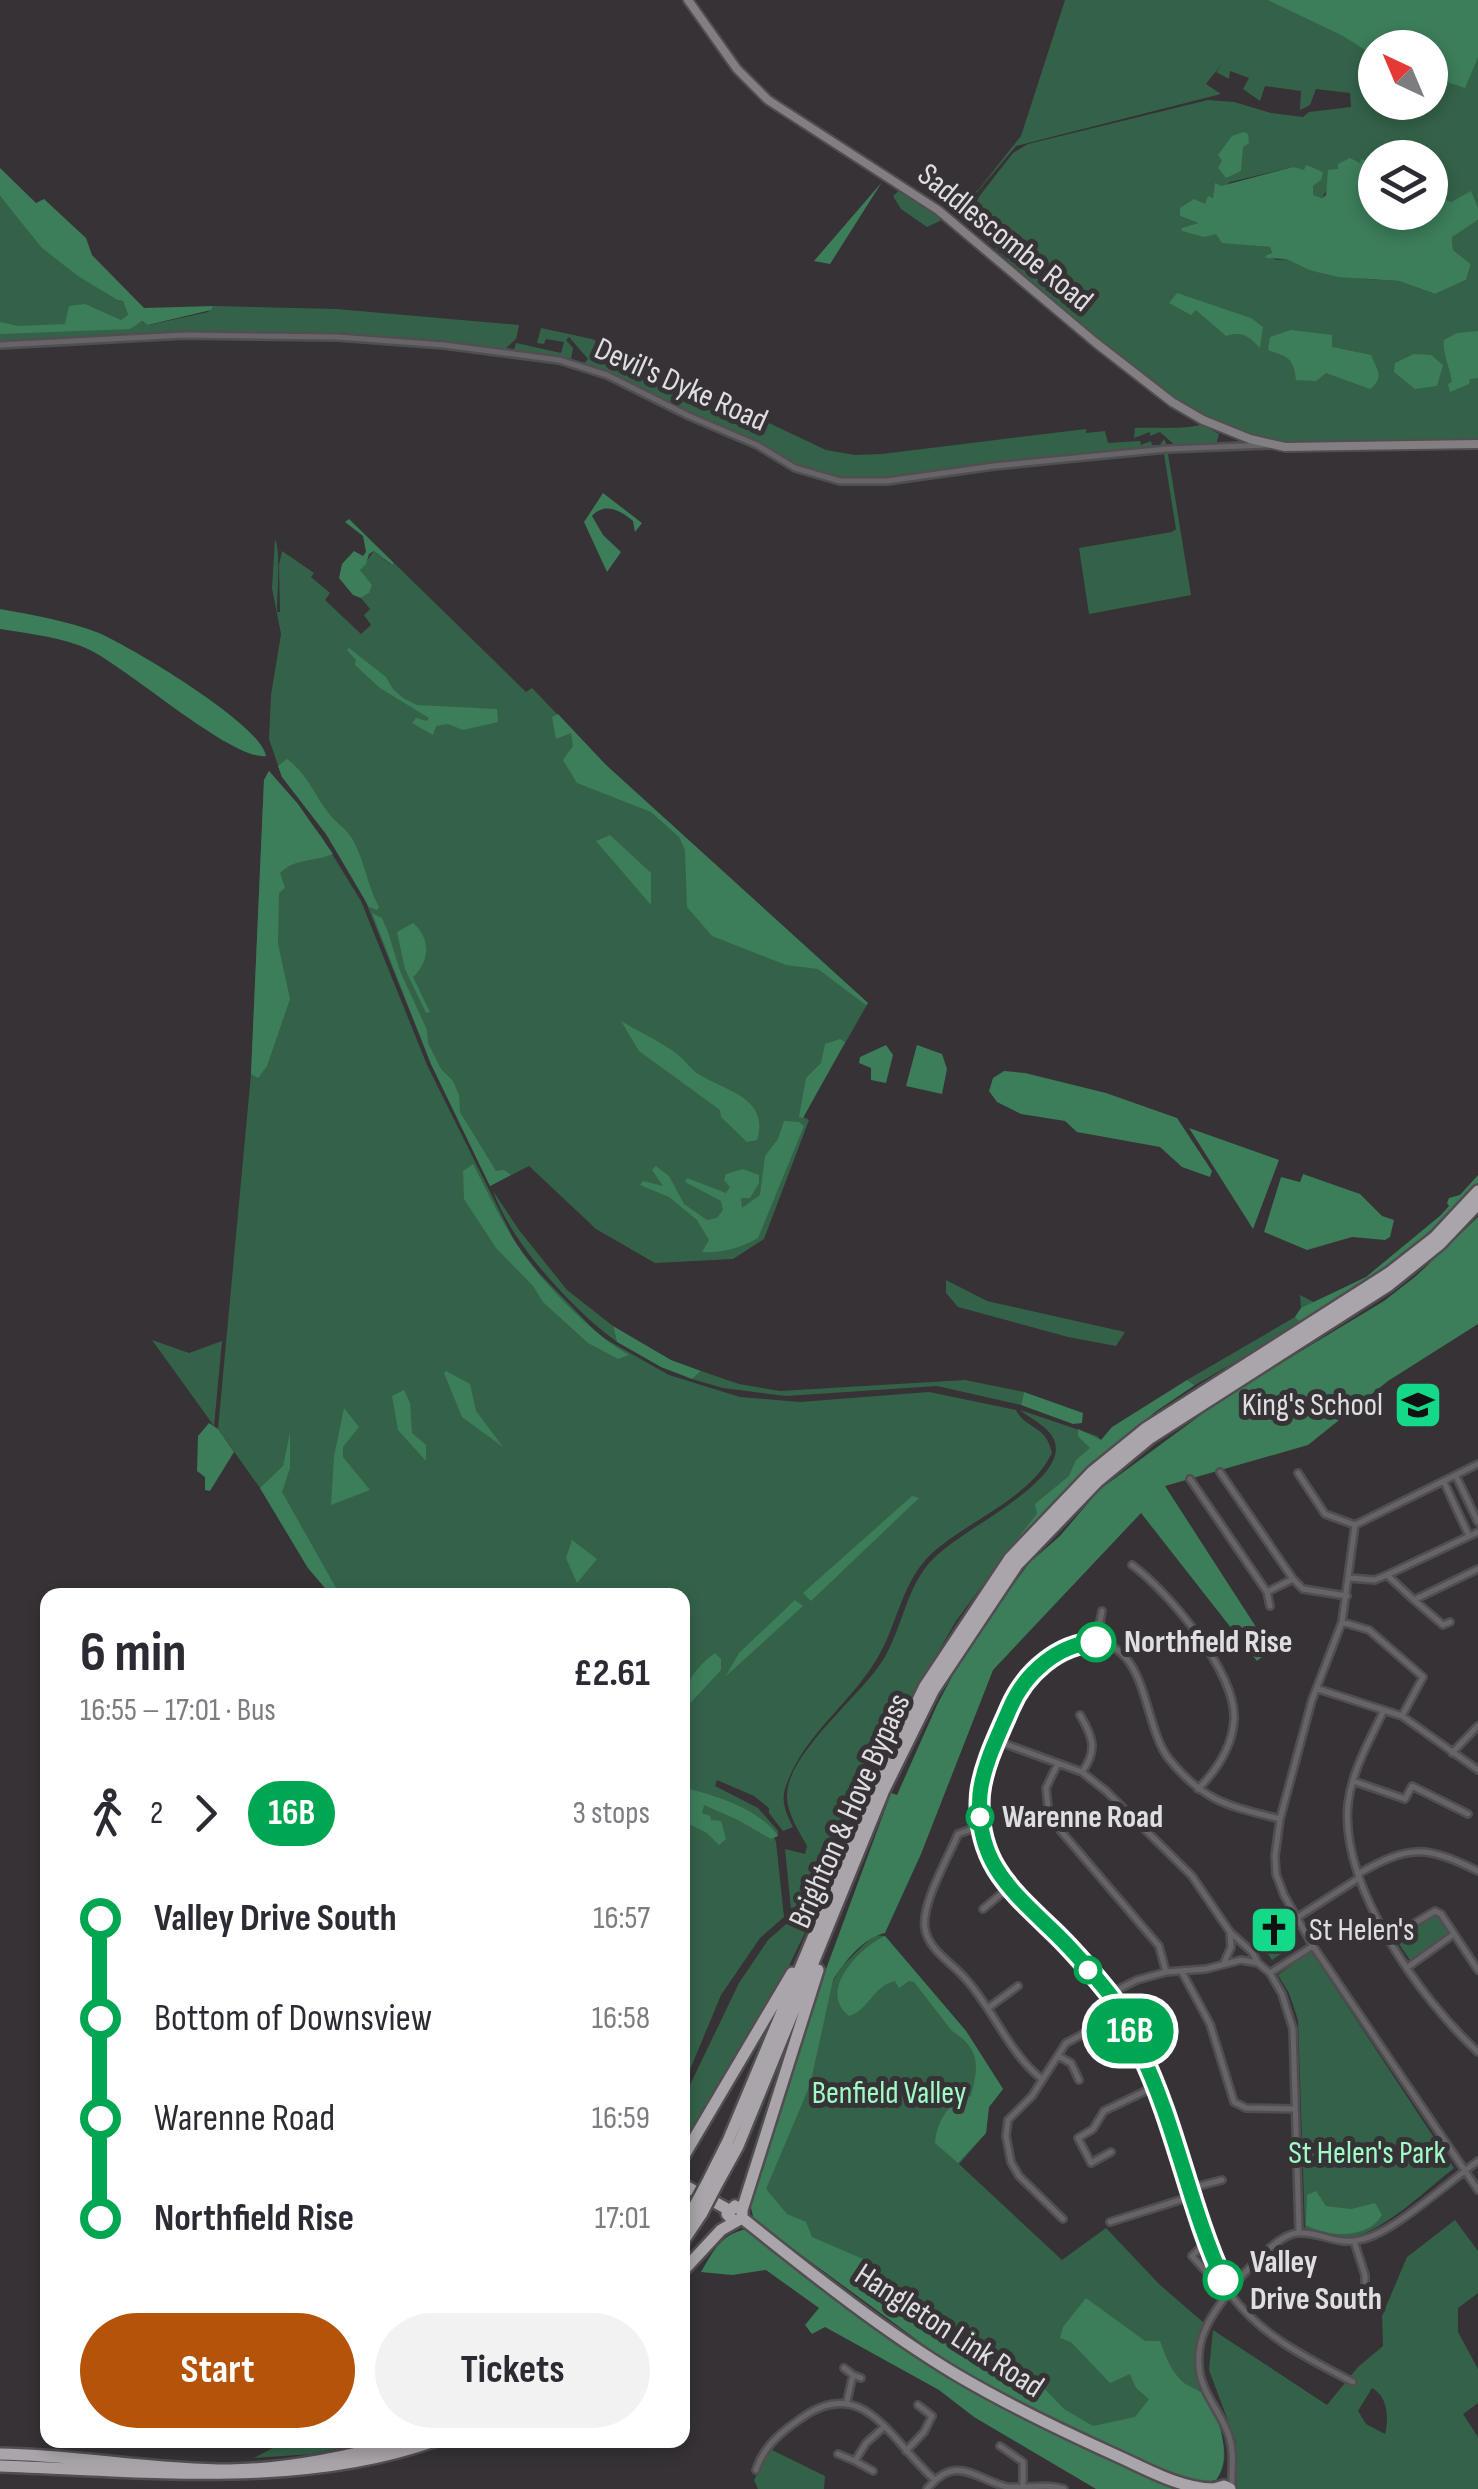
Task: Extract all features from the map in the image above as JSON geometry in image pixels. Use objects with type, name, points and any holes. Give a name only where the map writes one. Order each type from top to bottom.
[{"type":"highway","name":"Brighton & Hove Bypass","points":[[713,2182],[876,1787],[925,1686],[1010,1558],[1053,1510],[1146,1429],[1389,1272],[1436,1237],[1478,1191]]},
{"type":"highway","name":"Brighton & Hove Bypass","points":[[690,2226],[713,2182],[738,2146],[884,1790],[933,1691],[1017,1566],[1098,1480],[1150,1438],[1388,1285],[1440,1244],[1478,1204]]},
{"type":"highway","points":[[690,2263],[737,2215],[840,1899]]},
{"type":"highway","points":[[690,2144],[817,1928]]},
{"type":"highway","name":"Hangleton Link Road","points":[[690,2189],[737,2215],[824,2283],[955,2374],[1044,2424],[1196,2489],[1221,2488]]},
{"type":"highway","name":"Brighton & Hove Bypass","points":[[690,2218],[698,2210]]},
{"type":"highway","points":[[0,2454],[54,2454],[229,2470],[309,2464],[376,2448]]},
{"type":"highway","points":[[0,2466],[231,2481],[332,2473],[420,2448]]},
{"type":"street","name":"Saddlescombe Road","points":[[688,0],[737,70],[768,100],[938,210],[1172,402],[1226,430],[1271,444]]},
{"type":"street","name":"Devil's Dyke Road","points":[[0,345],[184,334],[332,336],[560,360],[607,375],[757,445],[795,468],[818,477],[851,482],[1080,456],[1271,444],[1304,448],[1478,444]]},
{"type":"street","points":[[1215,448],[1226,430]]},
{"type":"street","points":[[1298,1473],[1325,1514],[1355,1525],[1478,1464]]},
{"type":"street","points":[[1220,1472],[1293,1580],[1304,1588],[1347,1596]]},
{"type":"street","points":[[1456,1476],[1478,1522]]},
{"type":"street","points":[[1190,1479],[1267,1592],[1270,1606]]},
{"type":"street","points":[[1444,1482],[1478,1541]]},
{"type":"street","points":[[1355,1525],[1342,1622],[1316,1688],[1280,1819],[1274,1856],[1276,1874],[1313,1946],[1478,2190]]},
{"type":"street","points":[[1349,1578],[1375,1580],[1387,1576],[1474,1534]]},
{"type":"street","points":[[1132,1566],[1167,1596],[1218,1669],[1231,1696],[1234,1720],[1226,1748],[1216,1771],[1198,1789]]},
{"type":"street","points":[[1414,1600],[1478,1569]]},
{"type":"street","points":[[1387,1576],[1442,1625],[1450,1622]]},
{"type":"street","points":[[1267,1592],[1293,1580]]},
{"type":"street","points":[[1096,1642],[1102,1611]]},
{"type":"street","points":[[1342,1622],[1369,1630],[1424,1676],[1402,1716]]},
{"type":"street","points":[[1280,1819],[1219,1804],[1198,1789],[1158,1742],[1130,1661],[1113,1647],[1096,1642],[1078,1643],[1056,1653],[1032,1673],[1013,1702],[980,1790],[980,1826],[988,1855],[1008,1888],[1056,1933],[1109,1994],[1121,2014],[1156,2086],[1207,2242],[1228,2292],[1286,2347],[1353,2382]]},
{"type":"street","points":[[1316,1688],[1402,1716],[1478,1770]]},
{"type":"street","points":[[1384,1710],[1353,1781],[1347,1824],[1358,1876],[1368,1904],[1408,1966],[1456,2032],[1478,2052]]},
{"type":"street","points":[[1080,1714],[1094,1746],[1082,1772]]},
{"type":"street","points":[[1452,1752],[1478,1726]]},
{"type":"street","points":[[997,1741],[1082,1772],[1106,1791],[1192,1876],[1230,1932],[1270,1973],[1282,1994],[1293,2029],[1299,2232]]},
{"type":"street","points":[[1058,1763],[1046,1788],[1049,1817],[1159,1946],[1166,1972]]},
{"type":"street","points":[[1353,1781],[1405,1799],[1412,1786],[1468,1814]]},
{"type":"street","points":[[980,1826],[958,1834],[924,1913],[925,1932],[938,1953],[964,1976],[988,2008],[1024,2065],[1042,2080]]},
{"type":"street","points":[[1297,1917],[1392,1854],[1431,1850],[1478,1871]]},
{"type":"street","points":[[983,1910],[1008,1888]]},
{"type":"street","points":[[1390,1938],[1428,1912],[1435,1912],[1478,1970]]},
{"type":"street","points":[[1224,1964],[1231,1947],[1230,1932]]},
{"type":"street","points":[[1408,1966],[1454,1934]]},
{"type":"street","points":[[1270,1973],[1313,1946]]},
{"type":"street","points":[[1109,1994],[1166,1972],[1240,1960],[1258,1963]]},
{"type":"street","points":[[1182,1972],[1210,2024],[1234,2102],[1246,2108],[1294,2109]]},
{"type":"street","points":[[988,2008],[1018,1986]]},
{"type":"street","points":[[1063,2220],[1020,2176],[1007,2152],[1008,2120],[1032,2096],[1066,2044],[1121,2014]]},
{"type":"street","points":[[1058,2056],[1071,2064],[1080,2080]]},
{"type":"street","points":[[1111,2152],[1091,2163],[1078,2138],[1093,2129],[1104,2111],[1156,2086]]},
{"type":"street","points":[[1221,2488],[1231,2474],[1229,2437],[1202,2384],[1199,2368],[1204,2332],[1228,2292],[1286,2236],[1299,2232],[1333,2242],[1373,2236],[1478,2161]]},
{"type":"street","points":[[1191,2188],[1222,2180]]},
{"type":"street","points":[[1110,2222],[1193,2196]]},
{"type":"street","points":[[1354,2241],[1365,2276],[1365,2291],[1356,2306]]},
{"type":"street","points":[[1207,2242],[1192,2256],[1213,2279],[1224,2281]]},
{"type":"street","points":[[844,2368],[861,2378]]},
{"type":"street","points":[[847,2401],[853,2375]]},
{"type":"street","points":[[756,2470],[768,2445],[799,2420],[824,2404],[847,2401],[860,2406],[884,2427],[935,2480]]},
{"type":"street","points":[[906,2451],[936,2417],[918,2404]]},
{"type":"street","points":[[854,2461],[884,2427]]},
{"type":"street","points":[[1000,2446],[1023,2462],[1023,2488]]},
{"type":"street","points":[[838,2454],[874,2471]]},
{"type":"street","points":[[927,2489],[949,2473],[972,2471],[998,2486],[1064,2489]]},
{"type":"street","points":[[1221,2488],[1231,2474]]},
{"type":"green space","points":[[1065,0],[1478,0],[1478,207],[1471,192],[1448,201],[1448,140],[1358,140],[1358,165],[1339,169],[1322,198],[1313,195],[1313,185],[1321,180],[1293,167],[1230,182],[1205,204],[1185,206],[1180,216],[1198,223],[1181,228],[1216,233],[1240,244],[1270,247],[1272,253],[1266,256],[1286,259],[1309,270],[1399,281],[1435,294],[1466,280],[1471,264],[1453,250],[1452,236],[1478,220],[1478,439],[1297,443],[1239,430],[1198,412],[1120,359],[981,236],[964,216],[1013,153],[1028,144],[1208,100],[1303,117],[1309,112],[1351,107],[1350,93],[1316,89],[1310,105],[1300,110],[1301,91],[1265,86],[1260,101],[1243,89],[1249,78],[1230,71],[1229,79],[1216,72],[1223,62],[1206,84],[1221,94],[1016,146],[962,210],[959,207],[979,189],[1021,136]]},
{"type":"green space","points":[[1268,0],[1478,0],[1478,57],[1465,88],[1448,82],[1448,30],[1358,30],[1358,46]]},
{"type":"green space","points":[[1244,132],[1249,143],[1243,147],[1241,171],[1226,178],[1218,168],[1222,161],[1218,155],[1232,136]]},
{"type":"green space","points":[[1350,158],[1358,162],[1358,230],[1448,230],[1448,201],[1471,191],[1478,207],[1478,220],[1452,237],[1453,250],[1471,264],[1466,280],[1435,294],[1399,281],[1338,277],[1309,270],[1286,259],[1267,258],[1272,253],[1270,247],[1222,243],[1216,234],[1204,237],[1182,231],[1181,228],[1198,223],[1180,216],[1180,208],[1194,199],[1205,204],[1208,196],[1213,198],[1215,183],[1221,186],[1293,167],[1304,170],[1306,165],[1323,172],[1321,180],[1313,186],[1313,195],[1322,198],[1326,195],[1328,170],[1338,169],[1338,164]]},
{"type":"green space","points":[[0,168],[36,203],[44,199],[86,238],[92,255],[144,308],[213,306],[211,310],[148,325],[142,321],[130,329],[0,334],[0,322],[18,326],[65,324],[69,306],[85,304],[121,320],[128,315],[123,301],[78,276],[42,248],[0,196]]},
{"type":"green space","points":[[882,182],[830,264],[814,261]]},
{"type":"green space","points":[[901,189],[944,219],[927,227],[901,209],[893,196]]},
{"type":"green space","points":[[0,196],[53,254],[98,288],[123,301],[128,315],[149,325],[208,312],[213,306],[336,309],[519,325],[516,339],[505,349],[345,335],[181,332],[0,343]]},
{"type":"green space","points":[[1177,293],[1251,318],[1263,327],[1260,348],[1245,336],[1226,336],[1196,310],[1191,315],[1169,303]]},
{"type":"green space","points":[[541,328],[592,339],[826,450],[882,454],[1086,429],[1086,433],[1105,431],[1108,443],[1140,441],[1141,445],[1151,441],[1152,445],[1160,445],[1164,439],[1166,443],[1162,448],[886,478],[841,478],[802,468],[619,377],[583,365],[588,359],[569,337],[566,340],[573,348],[571,360],[514,350],[516,343],[561,353],[564,342],[546,339],[544,344],[537,343]]},
{"type":"green space","points":[[1291,330],[1332,335],[1332,347],[1371,355],[1377,381],[1370,389],[1326,373],[1316,381],[1296,380],[1289,359],[1268,350],[1270,337]]},
{"type":"green space","points":[[1478,331],[1478,378],[1450,392],[1448,384],[1452,382],[1444,340],[1457,333]]},
{"type":"green space","points":[[1414,354],[1431,355],[1443,365],[1437,386],[1415,389],[1394,372],[1395,363]]},
{"type":"green space","points":[[1202,424],[1219,434],[1216,445],[1177,447],[1160,432],[1134,438],[1135,428]]},
{"type":"green space","points":[[1164,454],[1168,454],[1191,595],[1089,614],[1079,548],[1176,529]]},
{"type":"green space","points":[[603,493],[642,523],[635,532],[633,521],[618,511],[602,509],[592,516],[603,535],[621,552],[607,572],[584,522]]},
{"type":"green space","points":[[349,519],[394,563],[374,551],[369,554],[360,570],[372,585],[361,598],[353,595],[339,578],[342,564],[354,551],[363,556],[366,552],[363,536],[345,522]]},
{"type":"green space","points":[[275,539],[277,612],[282,551],[314,573],[311,577],[330,593],[325,600],[361,634],[371,625],[364,615],[370,609],[361,598],[369,593],[360,570],[374,551],[391,565],[394,563],[526,692],[532,688],[606,765],[868,1003],[803,1117],[809,1120],[764,1239],[733,1259],[655,1263],[596,1229],[529,1166],[490,1186],[431,1064],[359,885],[282,777],[269,739],[271,695],[281,634],[272,588]]},
{"type":"green space","points":[[0,609],[75,625],[115,641],[219,707],[259,742],[266,756],[251,754],[206,730],[90,650],[58,639],[0,629]]},
{"type":"green space","points":[[349,648],[386,677],[403,698],[417,705],[497,709],[498,722],[463,730],[448,724],[436,726],[433,735],[412,723],[416,718],[429,718],[380,688],[355,665]]},
{"type":"green space","points":[[558,714],[606,765],[868,1003],[818,969],[786,965],[712,936],[687,907],[685,850],[679,837],[651,812],[577,783],[563,760],[573,746],[571,733],[556,739],[552,717]]},
{"type":"green space","points":[[287,759],[353,840],[377,910],[369,907],[326,834],[282,777],[278,766]]},
{"type":"green space","points":[[269,771],[321,836],[361,901],[427,1065],[517,1246],[600,1336],[669,1375],[740,1397],[800,1402],[929,1392],[1016,1410],[1041,1432],[1052,1453],[1041,1470],[1013,1497],[944,1543],[919,1568],[873,1665],[795,1766],[784,1795],[793,1827],[783,1831],[769,1808],[754,1796],[717,1780],[715,1786],[758,1808],[778,1831],[778,1836],[772,1831],[784,1917],[760,1938],[721,1995],[690,2070],[690,1793],[750,1814],[715,1796],[690,1789],[690,1588],[325,1588],[218,1429],[251,1074],[264,780]]},
{"type":"green space","points":[[269,771],[333,854],[298,863],[280,873],[285,888],[279,893],[278,944],[290,999],[267,1066],[258,1078],[251,1074],[264,780]]},
{"type":"green space","points":[[610,835],[651,873],[651,905],[596,841]]},
{"type":"green space","points":[[372,913],[382,918],[400,971],[427,1030],[428,1043],[459,1095],[460,1112],[496,1171],[504,1170],[511,1175],[490,1186],[431,1064]]},
{"type":"green space","points":[[413,923],[425,943],[423,964],[413,977],[430,1012],[426,1013],[405,969],[397,932]]},
{"type":"green space","points":[[621,1021],[752,1105],[759,1126],[757,1140],[747,1142],[721,1117],[720,1110],[639,1051]]},
{"type":"green space","points":[[840,1039],[845,1042],[803,1118],[799,1117],[806,1078],[821,1063],[825,1044]]},
{"type":"green space","points":[[886,1045],[893,1055],[886,1083],[871,1080],[871,1068],[859,1063],[860,1057]]},
{"type":"green space","points":[[917,1045],[942,1054],[947,1069],[942,1094],[906,1086]]},
{"type":"green space","points":[[1004,1071],[1106,1093],[1177,1118],[1212,1171],[1210,1177],[1182,1167],[1160,1147],[1077,1132],[1065,1121],[1021,1114],[997,1102],[989,1091],[993,1078]]},
{"type":"green space","points":[[784,1121],[804,1126],[758,1238],[745,1245],[702,1252],[709,1240],[697,1220],[669,1197],[640,1185],[643,1181],[663,1186],[652,1170],[656,1166],[669,1176],[684,1204],[707,1220],[717,1218],[723,1210],[721,1201],[685,1182],[687,1178],[726,1193],[730,1187],[724,1180],[726,1174],[743,1169],[759,1175],[759,1183],[750,1198],[741,1198],[742,1208],[760,1195],[765,1156],[778,1139]]},
{"type":"green space","points":[[1189,1128],[1279,1160],[1253,1229]]},
{"type":"green space","points":[[473,1164],[528,1261],[584,1321],[629,1355],[618,1359],[588,1343],[543,1302],[496,1248],[464,1199],[463,1171]]},
{"type":"green space","points":[[1303,1174],[1360,1194],[1382,1216],[1394,1220],[1390,1237],[1352,1237],[1307,1250],[1264,1232],[1281,1177],[1300,1182]]},
{"type":"green space","points":[[1478,1175],[1478,1183],[1459,1204],[1395,1259],[1301,1323],[1295,1317],[1301,1308],[1366,1277],[1441,1215],[1449,1206],[1449,1198],[1460,1195]]},
{"type":"green space","points":[[493,1191],[567,1290],[613,1326],[617,1342],[545,1274],[514,1232]]},
{"type":"green space","points":[[1478,1217],[1478,1324],[1388,1381],[1308,1445],[1165,1486],[1256,1627],[1277,1645],[1257,1661],[1141,1513],[993,1670],[921,1854],[885,1933],[862,1945],[833,1980],[810,2085],[766,2189],[787,2214],[806,2222],[812,2237],[870,2262],[874,2289],[885,2307],[971,2361],[1017,2372],[1041,2385],[1064,2409],[1093,2426],[1135,2417],[1149,2399],[1136,2388],[1130,2374],[1110,2383],[1071,2342],[1060,2338],[1063,2327],[1086,2298],[1145,2341],[1160,2341],[1176,2374],[1205,2396],[1220,2426],[1224,2450],[1221,2471],[1216,2480],[1200,2483],[1168,2473],[1043,2418],[954,2367],[754,2220],[750,2204],[811,2010],[891,1793],[897,1795],[966,1650],[1029,1563],[1060,1536],[1099,1490],[1225,1397],[1384,1301]]},
{"type":"green space","points":[[946,1280],[987,1301],[1125,1332],[1116,1346],[958,1307],[946,1293]]},
{"type":"green space","points":[[1300,1295],[1327,1309],[1195,1385],[1187,1380],[1295,1317],[1301,1308]]},
{"type":"green space","points":[[613,1326],[671,1360],[701,1371],[692,1379],[661,1367],[617,1342]]},
{"type":"green space","points":[[152,1340],[189,1353],[222,1341],[214,1426]]},
{"type":"green space","points":[[446,1371],[470,1384],[476,1411],[503,1447],[462,1417]]},
{"type":"green space","points":[[701,1371],[739,1384],[780,1391],[965,1380],[1024,1392],[1021,1405],[937,1386],[786,1396],[723,1388],[692,1379]]},
{"type":"green space","points":[[1187,1380],[1195,1385],[1155,1412],[1111,1450],[1013,1544],[1037,1514],[1035,1504],[1069,1476],[1076,1460],[1090,1448],[1078,1436],[1078,1429],[1101,1440],[1112,1427]]},
{"type":"green space","points":[[404,1390],[410,1403],[412,1433],[426,1445],[426,1461],[398,1430],[392,1396]]},
{"type":"green space","points":[[1024,1392],[1083,1413],[1082,1423],[1073,1424],[1021,1405]]},
{"type":"green space","points":[[344,1408],[359,1427],[343,1447],[343,1457],[370,1490],[331,1505],[334,1457]]},
{"type":"green space","points":[[1020,1410],[1097,1436],[1111,1450],[1013,1544],[956,1621],[902,1714],[829,1876],[831,1879],[768,2009],[690,2139],[690,2085],[739,1983],[768,1940],[792,1919],[785,1849],[805,1854],[807,1846],[794,1822],[787,1796],[798,1762],[883,1660],[917,1581],[934,1558],[1020,1496],[1048,1469],[1055,1455],[1054,1440],[1045,1428]]},
{"type":"green space","points":[[209,1423],[234,1452],[210,1491],[205,1490],[205,1477],[197,1471],[198,1436]]},
{"type":"green space","points":[[290,1433],[290,1468],[282,1492],[336,1588],[325,1588],[308,1568],[260,1488],[283,1466]]},
{"type":"green space","points":[[912,1496],[919,1498],[811,1601],[803,1593]]},
{"type":"green space","points":[[572,1540],[597,1559],[577,1583],[566,1558]]},
{"type":"green space","points":[[795,1600],[803,1606],[726,1676],[739,1653]]},
{"type":"green space","points":[[715,1653],[721,1659],[721,1670],[690,1703],[690,1680]]},
{"type":"green space","points":[[690,1789],[748,1810],[778,1836],[771,1839],[704,1805],[702,1813],[721,1821],[726,1839],[719,1845],[690,1824]]},
{"type":"green space","points":[[1281,1908],[1298,1942],[1272,1960],[1252,1929]]},
{"type":"green space","points":[[1435,1913],[1449,1934],[1410,1960],[1395,1938]]},
{"type":"green space","name":"Benfield Valley","points":[[874,1935],[885,1936],[966,2031],[1003,2089],[989,2107],[986,2133],[959,2164],[1062,2260],[1106,2228],[1160,2285],[1204,2323],[1196,2364],[1223,2442],[1222,2468],[1216,2480],[954,2367],[754,2220],[806,2025],[842,1966]]},
{"type":"green space","points":[[885,1936],[966,2031],[1003,2089],[989,2107],[986,2133],[958,2163],[935,2143],[946,2113],[956,2102],[971,2096],[976,2068],[969,2045],[952,2031],[914,1982],[899,1988],[895,1981],[888,1984],[849,2016],[840,2006],[837,1995],[845,1971],[864,1950]]},
{"type":"green space","name":"St Helen's Park","points":[[1311,1951],[1454,2168],[1378,2227],[1351,2237],[1333,2237],[1305,2229],[1298,2020],[1278,1975]]},
{"type":"green space","points":[[1316,2191],[1326,2206],[1351,2209],[1375,2203],[1382,2215],[1376,2223],[1358,2232],[1336,2234],[1315,2229],[1306,2225],[1307,2195]]},
{"type":"green space","points":[[1455,2220],[1478,2251],[1478,2293],[1458,2308],[1458,2332],[1478,2369],[1478,2403],[1463,2414],[1478,2437],[1478,2489],[1237,2489],[1236,2442],[1209,2370],[1213,2330],[1327,2405],[1358,2367],[1383,2346],[1382,2316],[1407,2257]],"holes":[[[1372,2388],[1386,2408],[1385,2434],[1366,2424],[1358,2411]]]},
{"type":"green space","points":[[747,2229],[850,2310],[962,2384],[1038,2425],[1149,2470],[1184,2489],[1096,2489],[974,2417],[939,2390],[825,2327],[812,2334],[805,2325],[819,2308],[766,2270],[732,2275],[701,2272],[724,2239]]},
{"type":"green space","points":[[273,2448],[341,2448],[312,2454],[254,2458]]},
{"type":"green space","points":[[770,2449],[825,2476],[824,2489],[758,2489],[754,2480]]},
{"type":"bus line","name":"16B","points":[[1096,1642],[1078,1643],[1056,1653],[1032,1673],[1013,1702],[980,1790],[980,1826],[988,1855],[1008,1888],[1056,1933],[1109,1994],[1140,2049],[1223,2280]]},
{"type":"place","name":"King's School","points":[[1418,1405]]},
{"type":"place","name":"Northfield Rise","points":[[1096,1642]]},
{"type":"place","name":"Warenne Road","points":[[980,1817]]},
{"type":"place","name":"St Helen's","points":[[1274,1930]]},
{"type":"place","name":"Valley Drive South","points":[[1223,2280]]}]
